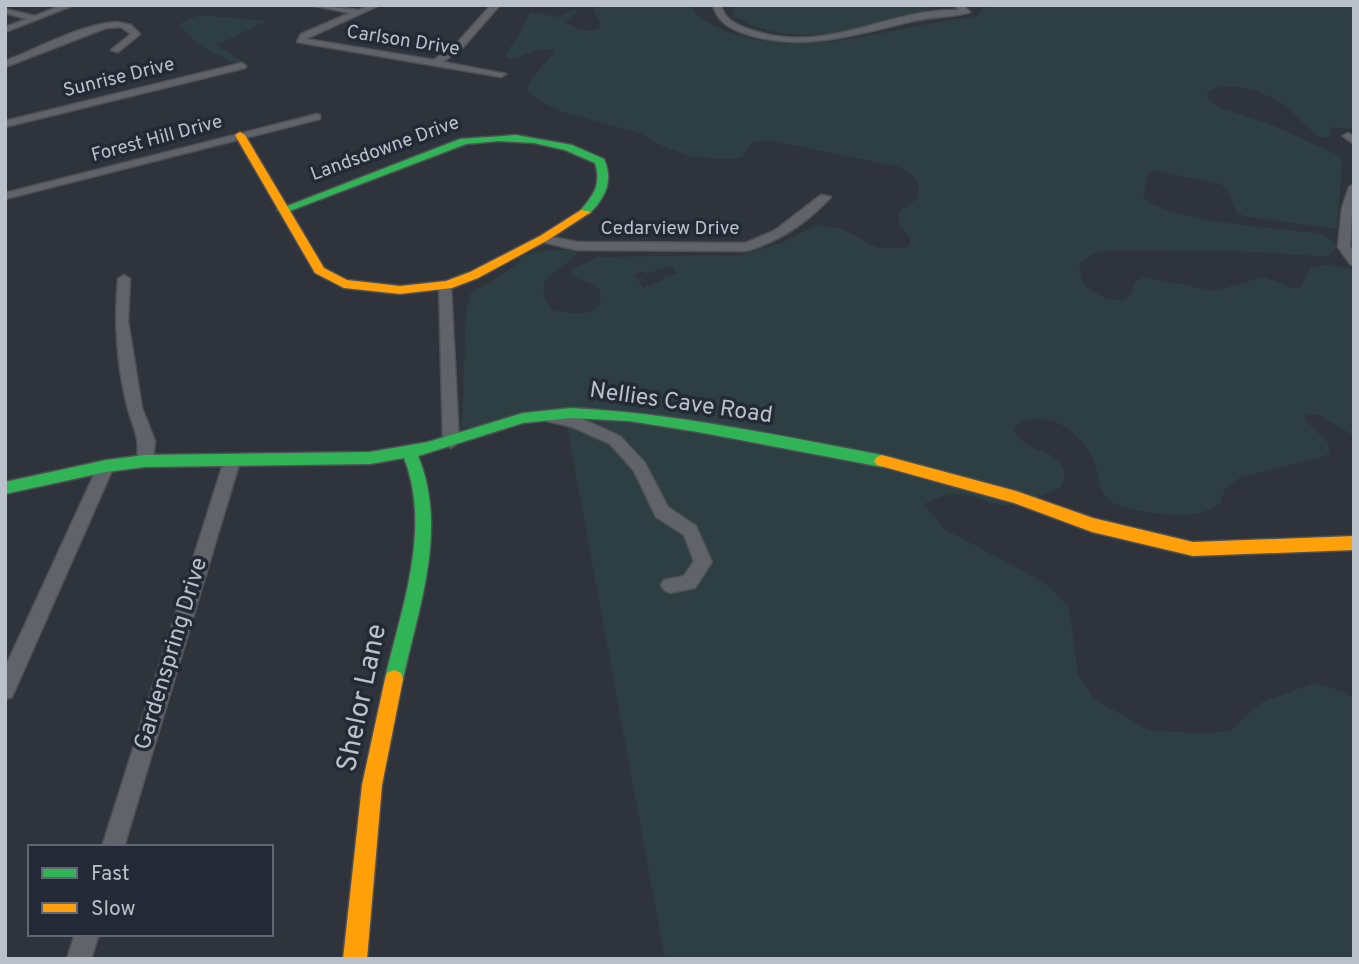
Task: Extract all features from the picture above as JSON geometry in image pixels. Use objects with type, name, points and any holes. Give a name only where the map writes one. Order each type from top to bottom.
[{"type":"street","points":[[5,30],[70,5]]},
{"type":"street","points":[[314,5],[359,12],[376,5]]},
{"type":"street","points":[[434,64],[461,44],[485,13],[496,5]]},
{"type":"street","points":[[718,5],[720,15],[735,27],[760,36],[793,40],[829,38],[946,8],[966,12],[958,5]]},
{"type":"street","points":[[5,11],[35,18]]},
{"type":"street","name":"Carlson Drive","points":[[359,12],[303,36],[300,40],[501,74]]},
{"type":"street","points":[[5,64],[105,26],[123,25],[136,32],[116,50]]},
{"type":"street","name":"Sunrise Drive","points":[[5,124],[242,66]]},
{"type":"street","name":"Forest Hill Drive","points":[[5,196],[317,117]]},
{"type":"street","points":[[240,135],[319,271],[335,282],[351,286],[408,289],[445,286],[472,276],[542,239]]},
{"type":"street","name":"Landsdowne Drive","points":[[283,209],[474,139],[505,137],[572,149],[595,158],[603,165],[605,184],[597,199],[572,222],[542,239]]},
{"type":"street","points":[[1354,187],[1348,208],[1344,247],[1354,261]]},
{"type":"street","name":"Cedarview Drive","points":[[542,239],[577,246],[746,247],[764,243],[780,234],[825,197]]},
{"type":"street","points":[[124,279],[121,321],[135,408],[147,441],[145,461]]},
{"type":"street","points":[[445,286],[451,442]]},
{"type":"street","name":"Nellies Cave Road","points":[[5,488],[106,466],[145,461],[343,460],[409,452],[451,442],[502,424],[571,412],[687,424],[851,453],[1016,497],[1092,525],[1192,549],[1354,543]]},
{"type":"street","points":[[543,415],[575,422],[615,440],[640,467],[662,512],[690,531],[703,562],[689,583],[670,585]]},
{"type":"street","name":"Shelor Lane","points":[[355,959],[372,785],[422,540],[424,498],[409,452]]},
{"type":"street","name":"Gardenspring Drive","points":[[114,845],[232,461]]},
{"type":"street","points":[[5,690],[106,466]]},
{"type":"street","points":[[79,959],[86,936]]},
{"type":"shaded area","points":[[595,5],[691,5],[700,17],[724,30],[755,39],[816,43],[977,16],[987,5],[1354,5],[1354,129],[1331,127],[1329,137],[1320,137],[1283,104],[1266,95],[1233,86],[1213,89],[1206,95],[1218,107],[1270,124],[1340,156],[1342,163],[1337,229],[1244,216],[1236,212],[1229,193],[1221,184],[1156,171],[1148,172],[1143,197],[1156,206],[1198,218],[1315,233],[1329,238],[1336,246],[1332,253],[1320,256],[1236,251],[1109,250],[1091,255],[1079,264],[1082,283],[1112,300],[1126,298],[1134,282],[1144,277],[1215,291],[1263,277],[1293,288],[1301,287],[1310,268],[1329,264],[1354,270],[1354,436],[1319,414],[1306,415],[1305,420],[1328,443],[1330,452],[1325,456],[1239,478],[1225,489],[1220,504],[1203,512],[1168,514],[1140,511],[1110,501],[1102,491],[1092,456],[1082,442],[1062,425],[1030,419],[1014,430],[1025,443],[1058,461],[1065,476],[1059,488],[1008,505],[960,494],[941,497],[924,504],[944,529],[1051,588],[1069,608],[1078,674],[1094,699],[1148,730],[1205,734],[1230,731],[1261,703],[1313,683],[1342,691],[1354,699],[1354,959],[665,959],[567,426],[535,422],[482,436],[462,426],[466,312],[470,294],[516,265],[524,255],[547,250],[573,250],[577,254],[549,276],[545,283],[545,299],[551,310],[587,313],[599,305],[601,297],[598,286],[578,279],[569,271],[598,257],[741,255],[784,242],[815,225],[842,229],[878,248],[905,248],[910,244],[911,237],[900,227],[898,213],[918,198],[919,182],[899,167],[774,141],[753,142],[743,156],[733,159],[691,157],[660,145],[642,134],[559,111],[527,90],[532,78],[554,53],[552,50],[533,51],[513,59],[507,59],[505,54],[519,35],[530,12],[558,17],[575,10],[578,12],[565,22],[577,29],[590,31],[599,28],[600,21],[593,10]],"holes":[[[672,265],[677,273],[662,277],[664,280],[643,288],[634,274],[644,271],[646,274]]]},
{"type":"shaded area","points":[[734,5],[937,5],[891,23],[834,34],[805,35],[753,26],[733,14]]},
{"type":"shaded area","points":[[199,15],[266,21],[217,45],[245,63],[238,65],[197,44],[179,24]]},
{"type":"traffic: fast","points":[[283,210],[464,141],[516,138],[551,143],[600,161],[602,189],[585,212]]},
{"type":"traffic: fast","points":[[5,488],[106,466],[145,461],[370,458],[428,448],[523,418],[571,413],[629,416],[698,426],[882,461]]},
{"type":"traffic: fast","points":[[394,679],[419,565],[424,519],[421,486],[409,452]]},
{"type":"traffic: slow","points":[[240,135],[319,270],[344,284],[400,290],[448,285],[474,275],[544,238],[585,212]]},
{"type":"traffic: slow","points":[[882,461],[1016,497],[1092,525],[1193,549],[1354,543]]},
{"type":"traffic: slow","points":[[355,959],[372,785],[394,679]]}]
